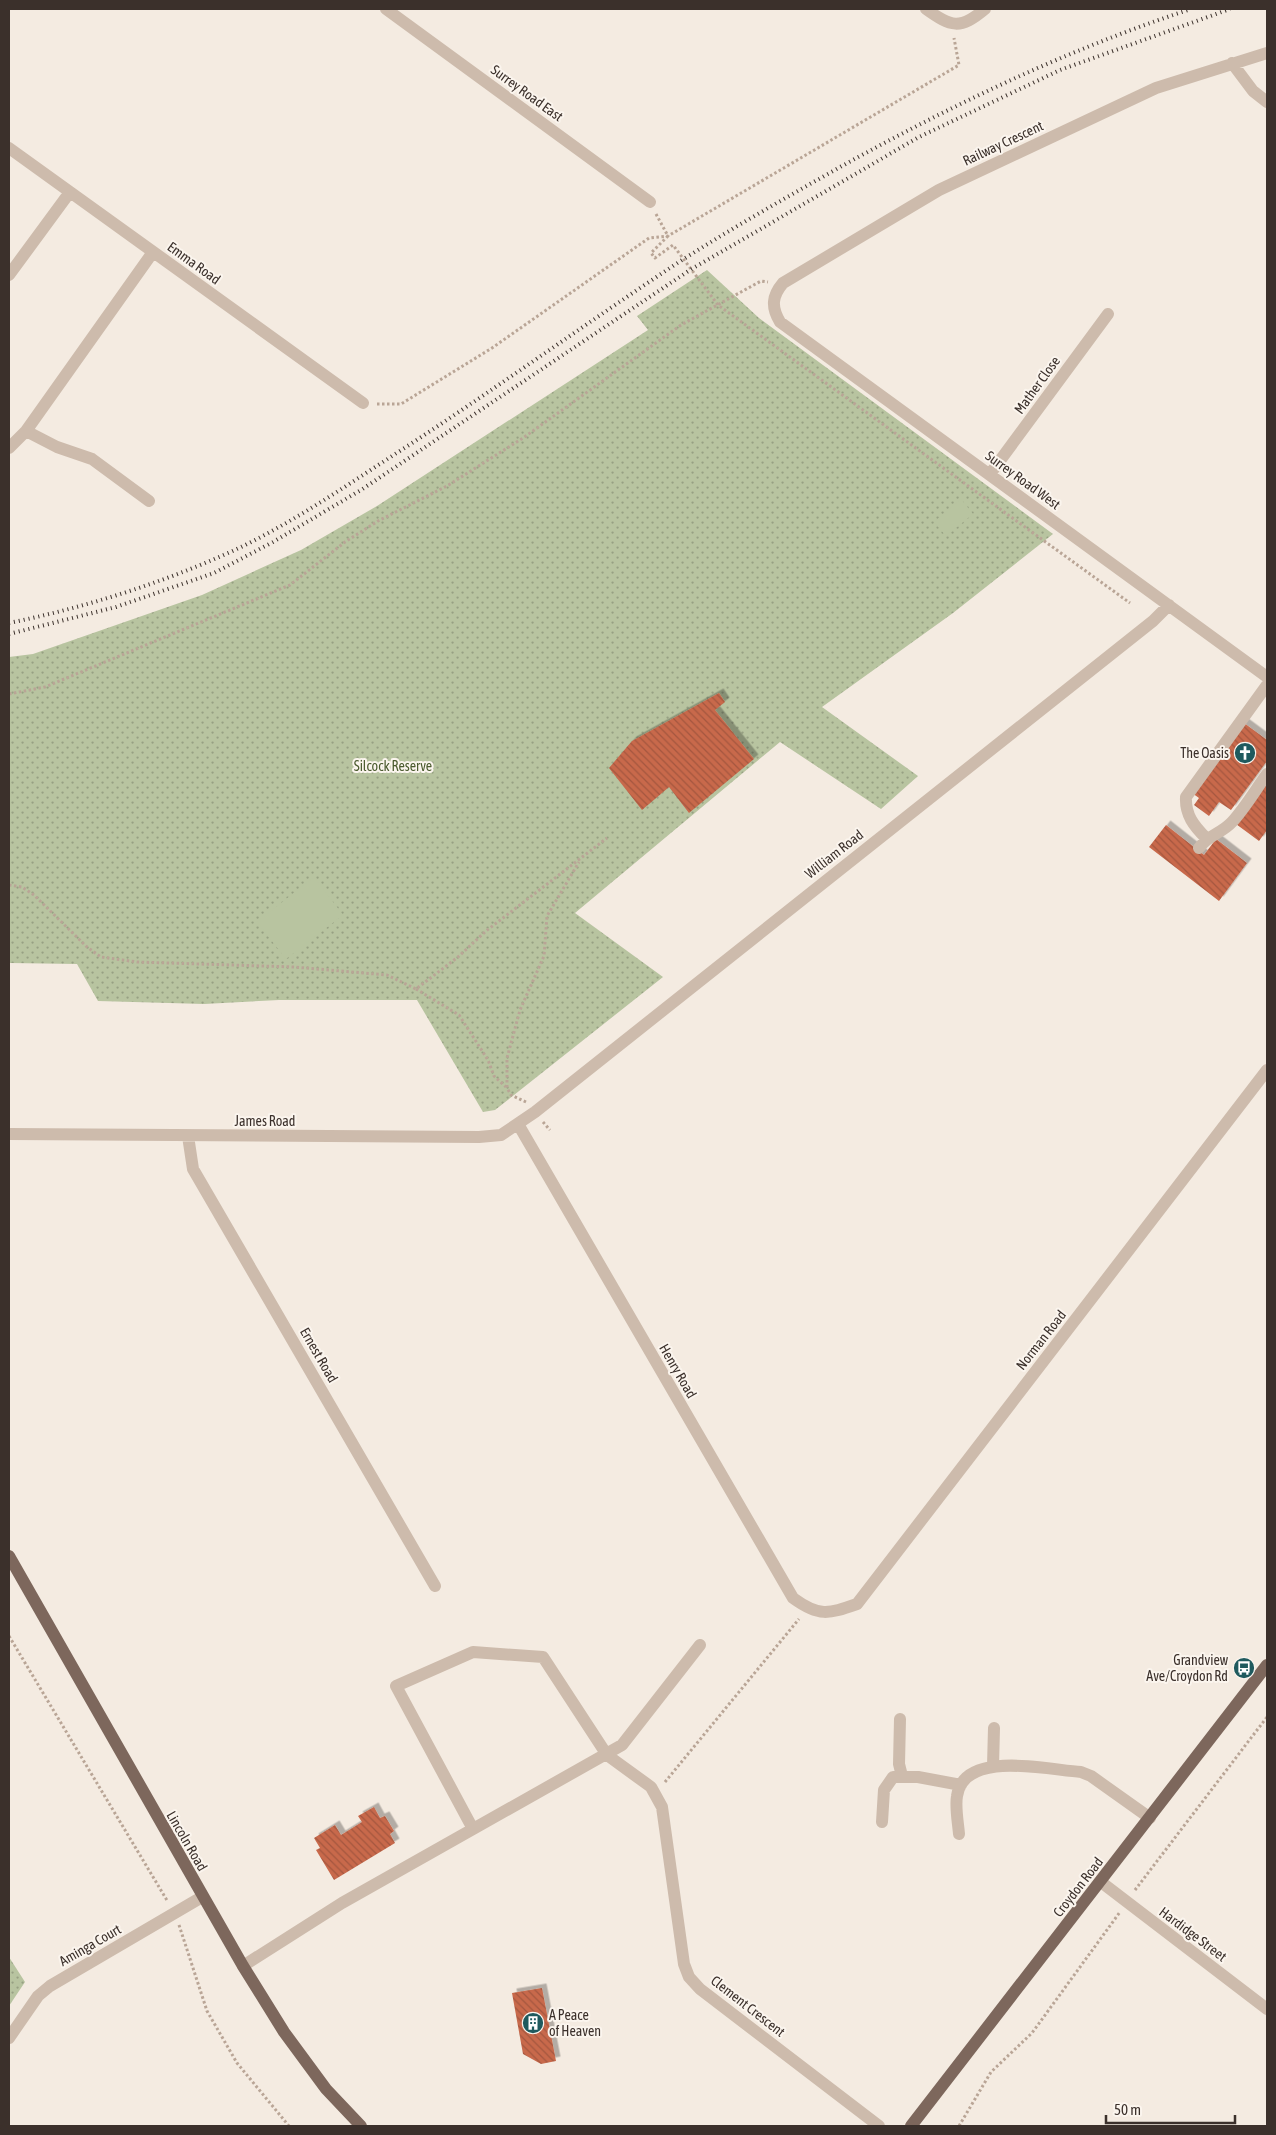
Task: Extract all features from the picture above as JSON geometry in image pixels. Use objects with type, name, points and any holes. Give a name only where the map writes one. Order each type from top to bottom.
[{"type":"main road","name":"Lincoln Road","points":[[10,1564],[202,1897],[284,2032],[321,2082],[361,2126]]},
{"type":"main road","name":"Croydon Road","points":[[911,2126],[1267,1665]]},
{"type":"street","name":"Surrey Road East","points":[[386,9],[650,202]]},
{"type":"street","points":[[926,9],[952,25],[966,23],[985,9]]},
{"type":"street","name":"Railway Crescent","points":[[783,283],[939,190],[1156,88],[1267,53]]},
{"type":"street","points":[[1232,63],[1252,91],[1267,102]]},
{"type":"street","name":"Emma Road","points":[[9,148],[363,403]]},
{"type":"street","points":[[9,275],[70,192]]},
{"type":"street","points":[[9,448],[26,431],[153,252]]},
{"type":"street","name":"Surrey Road West","points":[[783,283],[777,290],[773,310],[780,322],[1267,677]]},
{"type":"street","name":"Mather Close","points":[[990,474],[1108,314]]},
{"type":"street","points":[[26,431],[57,447],[92,459],[148,501]]},
{"type":"street","name":"William Road","points":[[518,1124],[1153,620],[1168,605]]},
{"type":"street","points":[[1267,685],[1186,797],[1186,808],[1202,843],[1232,822],[1267,774]]},
{"type":"street","name":"Norman Road","points":[[828,1614],[857,1604],[1267,1070]]},
{"type":"street","name":"Henry Road","points":[[518,1124],[793,1598],[808,1609],[828,1614]]},
{"type":"street","name":"James Road","points":[[9,1134],[479,1137],[501,1135],[518,1124]]},
{"type":"street","name":"Ernest Road","points":[[188,1136],[188,1150],[193,1169],[436,1586]]},
{"type":"street","points":[[243,1966],[342,1903],[622,1745],[636,1730],[700,1645]]},
{"type":"street","points":[[473,1829],[396,1686],[473,1652],[543,1657],[607,1754],[651,1787],[662,1807]]},
{"type":"street","points":[[900,1718],[899,1764],[902,1776]]},
{"type":"street","points":[[993,1766],[994,1728]]},
{"type":"street","points":[[959,1834],[956,1796],[961,1785],[966,1776],[977,1770],[993,1766],[1081,1772],[1091,1776],[1150,1818]]},
{"type":"street","points":[[882,1822],[884,1790],[894,1777],[902,1776],[961,1785]]},
{"type":"street","name":"Clement Crescent","points":[[662,1807],[684,1964],[690,1977],[700,1989],[879,2126]]},
{"type":"street","name":"Hardidge Street","points":[[1101,1882],[1267,2009]]},
{"type":"street","name":"Aminga Court","points":[[9,2038],[38,1996],[50,1986],[202,1897]]},
{"type":"path","points":[[952,25],[959,65],[668,236],[651,253],[655,258],[673,245],[718,305],[1130,603]]},
{"type":"path","points":[[650,202],[668,236]]},
{"type":"path","points":[[363,403],[401,404],[492,348],[649,238],[668,236]]},
{"type":"path","points":[[9,694],[45,687],[290,585],[345,542],[378,521],[447,486],[523,438],[681,325],[761,281],[783,283]]},
{"type":"path","points":[[416,989],[458,957],[486,931],[581,860],[607,838]]},
{"type":"path","points":[[507,1088],[507,1058],[520,1010],[544,956],[547,916],[581,860]]},
{"type":"path","points":[[9,885],[22,887],[34,895],[87,947],[101,957],[137,962],[294,968],[387,975],[416,989],[459,1015],[488,1060],[494,1076],[507,1088],[511,1095],[524,1100],[550,1130]]},
{"type":"path","points":[[662,1807],[662,1786],[779,1640],[808,1609]]},
{"type":"path","points":[[9,1636],[175,1914],[207,2011],[237,2063],[290,2126]]},
{"type":"path","points":[[959,2126],[991,2072],[1032,2033],[1126,1902],[1267,1718]]},
{"type":"green space","name":"Silcock Reserve","points":[[707,270],[759,318],[1053,534],[953,613],[822,707],[918,776],[881,809],[780,742],[575,913],[663,977],[495,1110],[483,1112],[417,1000],[279,1000],[204,1004],[98,1001],[77,964],[9,963],[9,657],[33,654],[202,595],[301,550],[377,506],[648,330],[637,316]]},
{"type":"green space","points":[[961,499],[973,514],[946,536],[934,522]]},
{"type":"green space","points":[[314,877],[343,915],[286,959],[257,922]]},
{"type":"green space","points":[[9,1957],[25,1982],[9,2006]]},
{"type":"building","points":[[719,693],[725,702],[715,710],[754,759],[689,813],[669,787],[642,810],[609,768],[632,741]]},
{"type":"building","points":[[1244,723],[1267,740],[1267,761],[1231,810],[1219,802],[1209,816],[1194,805],[1199,798],[1192,793]]},
{"type":"building","points":[[1267,781],[1267,830],[1259,841],[1236,824]]},
{"type":"building","points":[[1166,825],[1204,855],[1216,839],[1247,863],[1219,901],[1149,847]]},
{"type":"building","points":[[374,1807],[380,1818],[385,1816],[394,1831],[390,1834],[395,1843],[334,1880],[316,1850],[320,1848],[314,1838],[335,1825],[341,1835],[362,1822],[358,1816]]},
{"type":"building","name":"A Peace of Heaven","points":[[542,1988],[556,2061],[541,2064],[523,2054],[512,1993]]},
{"type":"railway","points":[[9,623],[38,617],[126,592],[183,572],[239,548],[315,506],[426,434],[679,262],[801,189],[884,143],[1013,79],[1101,42],[1191,9]]},
{"type":"railway","points":[[9,634],[116,607],[214,573],[273,542],[361,490],[690,270],[919,137],[1060,70],[1230,9]]},
{"type":"place","name":"The Oasis","points":[[1245,753]]},
{"type":"place","name":"Grandview Ave/Croydon Rd","points":[[1244,1668]]},
{"type":"place","name":"A Peace of Heaven","points":[[533,2023]]}]
